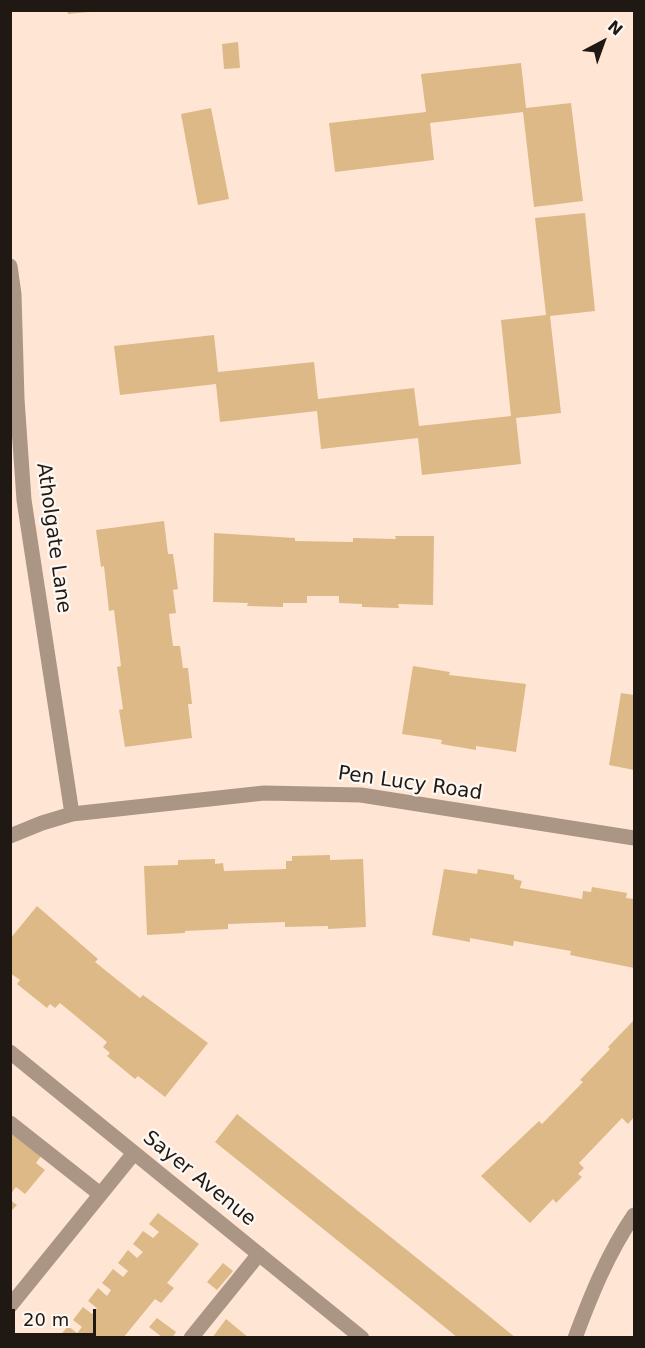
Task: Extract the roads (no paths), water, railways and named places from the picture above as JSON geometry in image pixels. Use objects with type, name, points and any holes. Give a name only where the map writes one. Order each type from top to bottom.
[{"type":"street","name":"Atholgate Lane","points":[[10,266],[14,294],[17,399],[24,500],[72,814]]},
{"type":"street","name":"Pen Lucy Road","points":[[10,836],[42,822],[72,814],[264,793],[361,795],[634,838]]},
{"type":"street","name":"Sayer Avenue","points":[[10,1052],[362,1338]]},
{"type":"street","points":[[10,1123],[100,1194]]},
{"type":"street","points":[[10,1306],[134,1153]]},
{"type":"street","points":[[575,1338],[590,1298],[634,1215]]},
{"type":"street","points":[[191,1338],[258,1254]]}]
